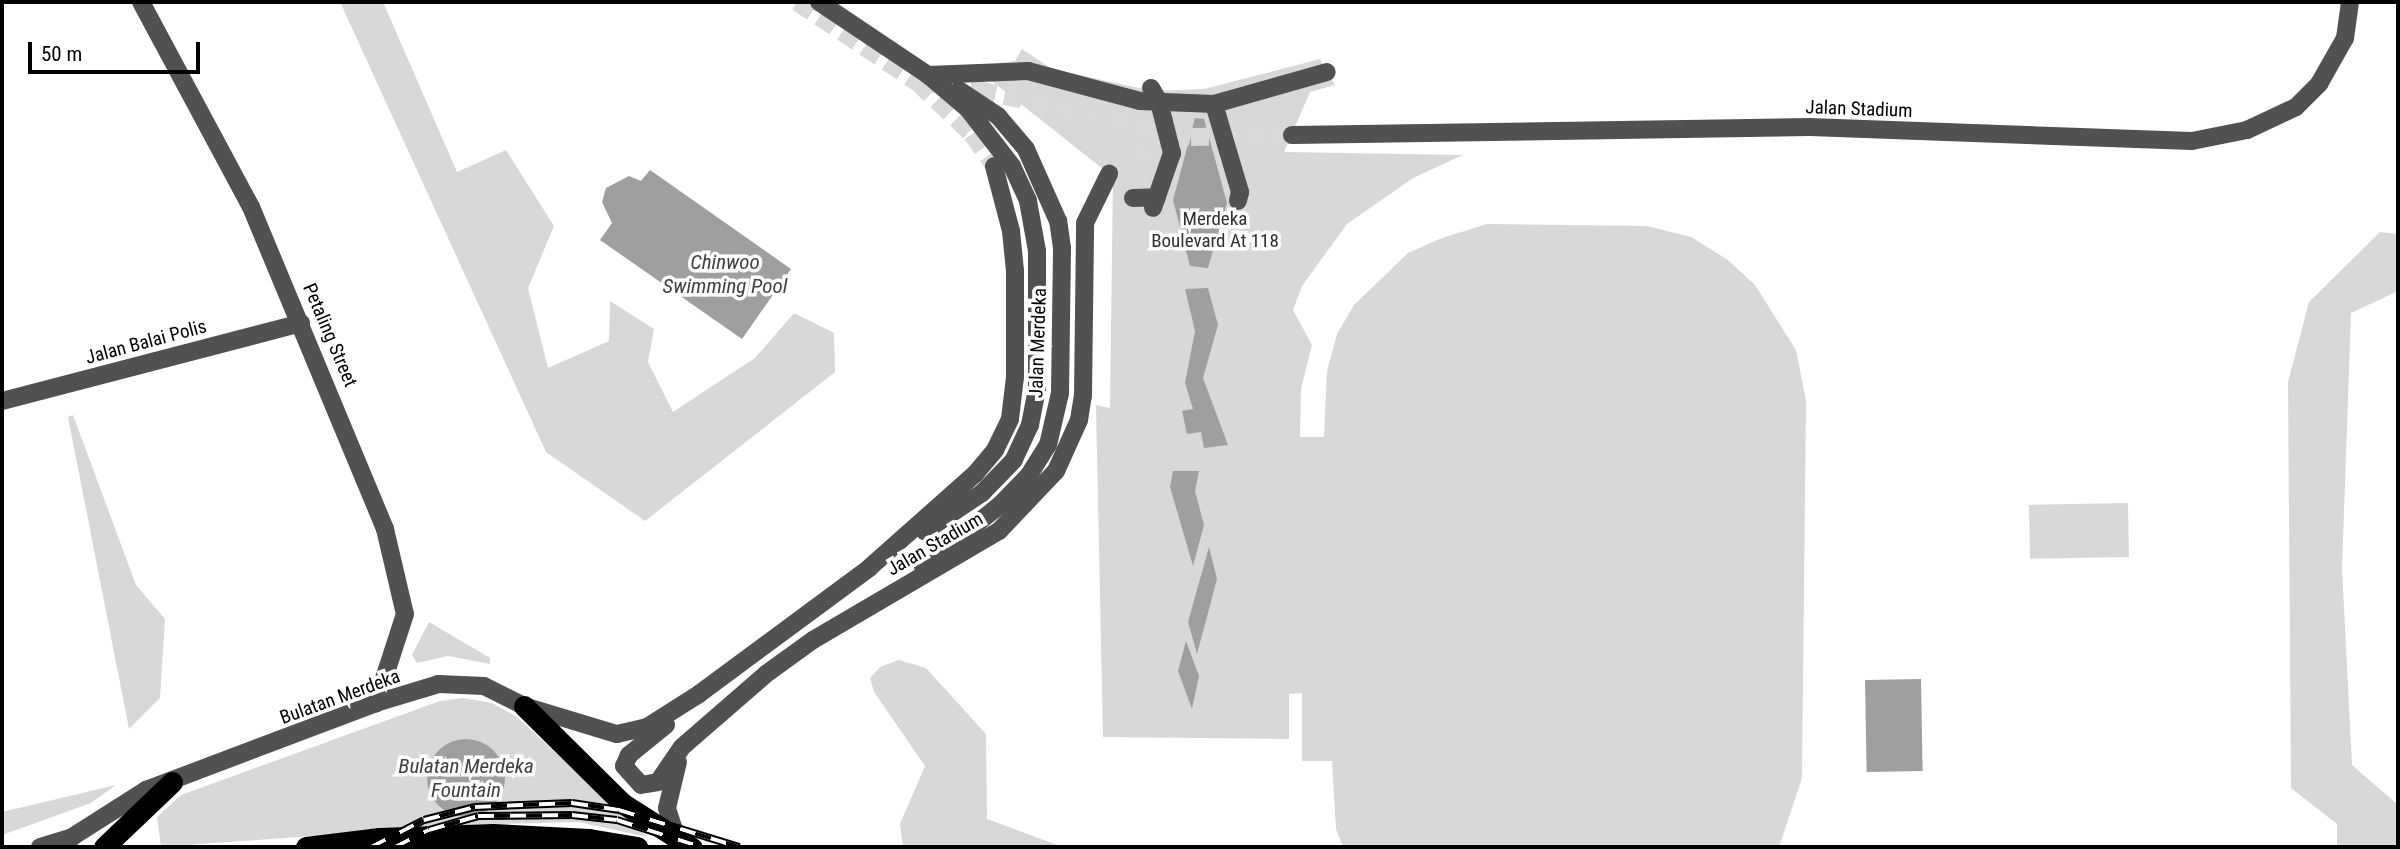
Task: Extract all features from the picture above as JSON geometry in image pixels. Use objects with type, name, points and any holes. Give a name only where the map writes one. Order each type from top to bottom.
[{"type":"highway","points":[[524,706],[622,803],[683,841]]},
{"type":"highway","points":[[104,847],[172,782]]},
{"type":"highway","points":[[306,847],[379,838],[493,834],[589,839],[637,847]]},
{"type":"street","name":"Petaling Street","points":[[141,2],[251,207],[354,447],[398,575],[405,614],[376,703]]},
{"type":"street","name":"Jalan Merdeka","points":[[818,2],[928,75],[968,109],[1012,166],[1028,201],[1038,251],[1037,389],[1030,425],[1014,460],[982,493],[869,568]]},
{"type":"street","name":"Jalan Stadium","points":[[1292,135],[1810,127],[2192,141],[2248,130],[2296,107],[2319,84],[2345,38],[2350,2]]},
{"type":"street","points":[[928,75],[1028,71],[1214,104],[1327,72]]},
{"type":"street","name":"Jalan Merdeka","points":[[886,596],[1001,505],[1029,475],[1048,445],[1060,393],[1062,248],[1058,221],[1026,149],[998,116],[971,96],[928,75]]},
{"type":"street","points":[[1133,198],[1155,202],[1172,153],[1155,95]]},
{"type":"street","points":[[1214,104],[1237,158],[1238,201]]},
{"type":"street","name":"Jalan Stadium","points":[[524,706],[629,734],[662,719],[869,568],[975,474],[995,450],[1010,419],[1015,377],[1015,271],[1012,231],[994,166]]},
{"type":"street","name":"Jalan Stadium","points":[[699,694],[629,755],[624,766],[634,781],[650,787],[665,776],[680,751],[713,717],[766,674],[886,596],[999,531],[1056,471],[1079,421],[1083,396],[1084,223],[1109,174]]},
{"type":"street","name":"Jalan Balai Polis","points":[[2,401],[302,323]]},
{"type":"street","name":"Bulatan Merdeka","points":[[40,847],[72,837],[146,790],[376,703],[439,684],[470,683],[524,706]]},
{"type":"street","points":[[680,751],[667,808],[683,841]]},
{"type":"green space","points":[[340,2],[383,2],[457,172],[506,150],[554,226],[528,288],[548,368],[609,341],[610,301],[654,329],[648,362],[673,412],[755,358],[794,313],[834,333],[835,372],[645,521],[546,452]]},
{"type":"green space","name":"Merdeka Boulevard At 118","points":[[1022,49],[1052,69],[1153,91],[1204,89],[1320,59],[1335,85],[1310,92],[1284,152],[1463,155],[1413,178],[1347,224],[1302,286],[1293,310],[1312,345],[1301,389],[1300,437],[1324,437],[1327,371],[1337,334],[1354,305],[1408,253],[1442,238],[1487,224],[1647,226],[1691,237],[1728,260],[1755,285],[1796,350],[1806,401],[1802,778],[1779,847],[1343,847],[1336,829],[1332,761],[1302,761],[1302,693],[1289,694],[1289,739],[1103,737],[1096,405],[1110,408],[1113,177],[973,66],[1015,61]]},
{"type":"green space","points":[[2380,232],[2398,234],[2398,291],[2351,313],[2342,568],[2352,765],[2398,805],[2398,847],[2337,847],[2337,824],[2291,788],[2288,382],[2309,302]]},
{"type":"green space","points":[[73,415],[136,585],[165,619],[160,698],[129,729],[68,417]]},
{"type":"green space","points":[[2128,503],[2129,557],[2030,559],[2029,505]]},
{"type":"green space","points":[[429,622],[490,658],[490,664],[448,656],[417,663],[412,655]]},
{"type":"green space","points":[[899,660],[926,668],[986,734],[987,819],[1063,847],[903,847],[900,824],[925,766],[874,692],[870,678],[880,667]]},
{"type":"green space","points":[[463,698],[492,703],[517,717],[647,837],[579,822],[462,825],[161,847],[157,817],[181,795],[440,701]]},
{"type":"green space","points":[[116,785],[91,803],[2,835],[2,812]]},
{"type":"water","points":[[1195,118],[1204,119],[1227,203],[1208,268],[1190,266],[1173,200]]},
{"type":"water","name":"Chinwoo Swimming Pool","points":[[650,170],[791,269],[742,339],[600,240],[612,223],[602,202],[606,188],[629,176],[641,181]]},
{"type":"water","points":[[1208,288],[1218,325],[1203,378],[1228,445],[1204,448],[1201,432],[1187,434],[1182,411],[1193,409],[1185,383],[1195,331],[1185,289]]},
{"type":"water","points":[[1173,471],[1199,471],[1195,491],[1204,525],[1193,566],[1170,487]]},
{"type":"water","points":[[1209,547],[1217,579],[1197,654],[1188,622]]},
{"type":"water","points":[[1186,641],[1199,676],[1192,709],[1178,671]]},
{"type":"water","points":[[1921,679],[1923,771],[1867,772],[1865,680]]},
{"type":"water","name":"Bulatan Merdeka Fountain","points":[[466,739],[481,742],[493,751],[502,763],[505,778],[502,793],[493,805],[481,814],[466,817],[451,814],[439,805],[430,793],[427,778],[430,763],[439,751],[451,742]]},
{"type":"tunnel","points":[[797,2],[917,82],[972,134],[994,166]]},
{"type":"tunnel","points":[[917,82],[978,90],[1191,137],[1292,135]]},
{"type":"tunnel","points":[[1109,174],[1132,157],[1184,139]]},
{"type":"railway","points":[[371,847],[424,820],[475,807],[572,803],[619,810],[739,847]]},
{"type":"railway","points":[[395,847],[429,830],[478,816],[572,815],[617,820],[701,847]]}]
